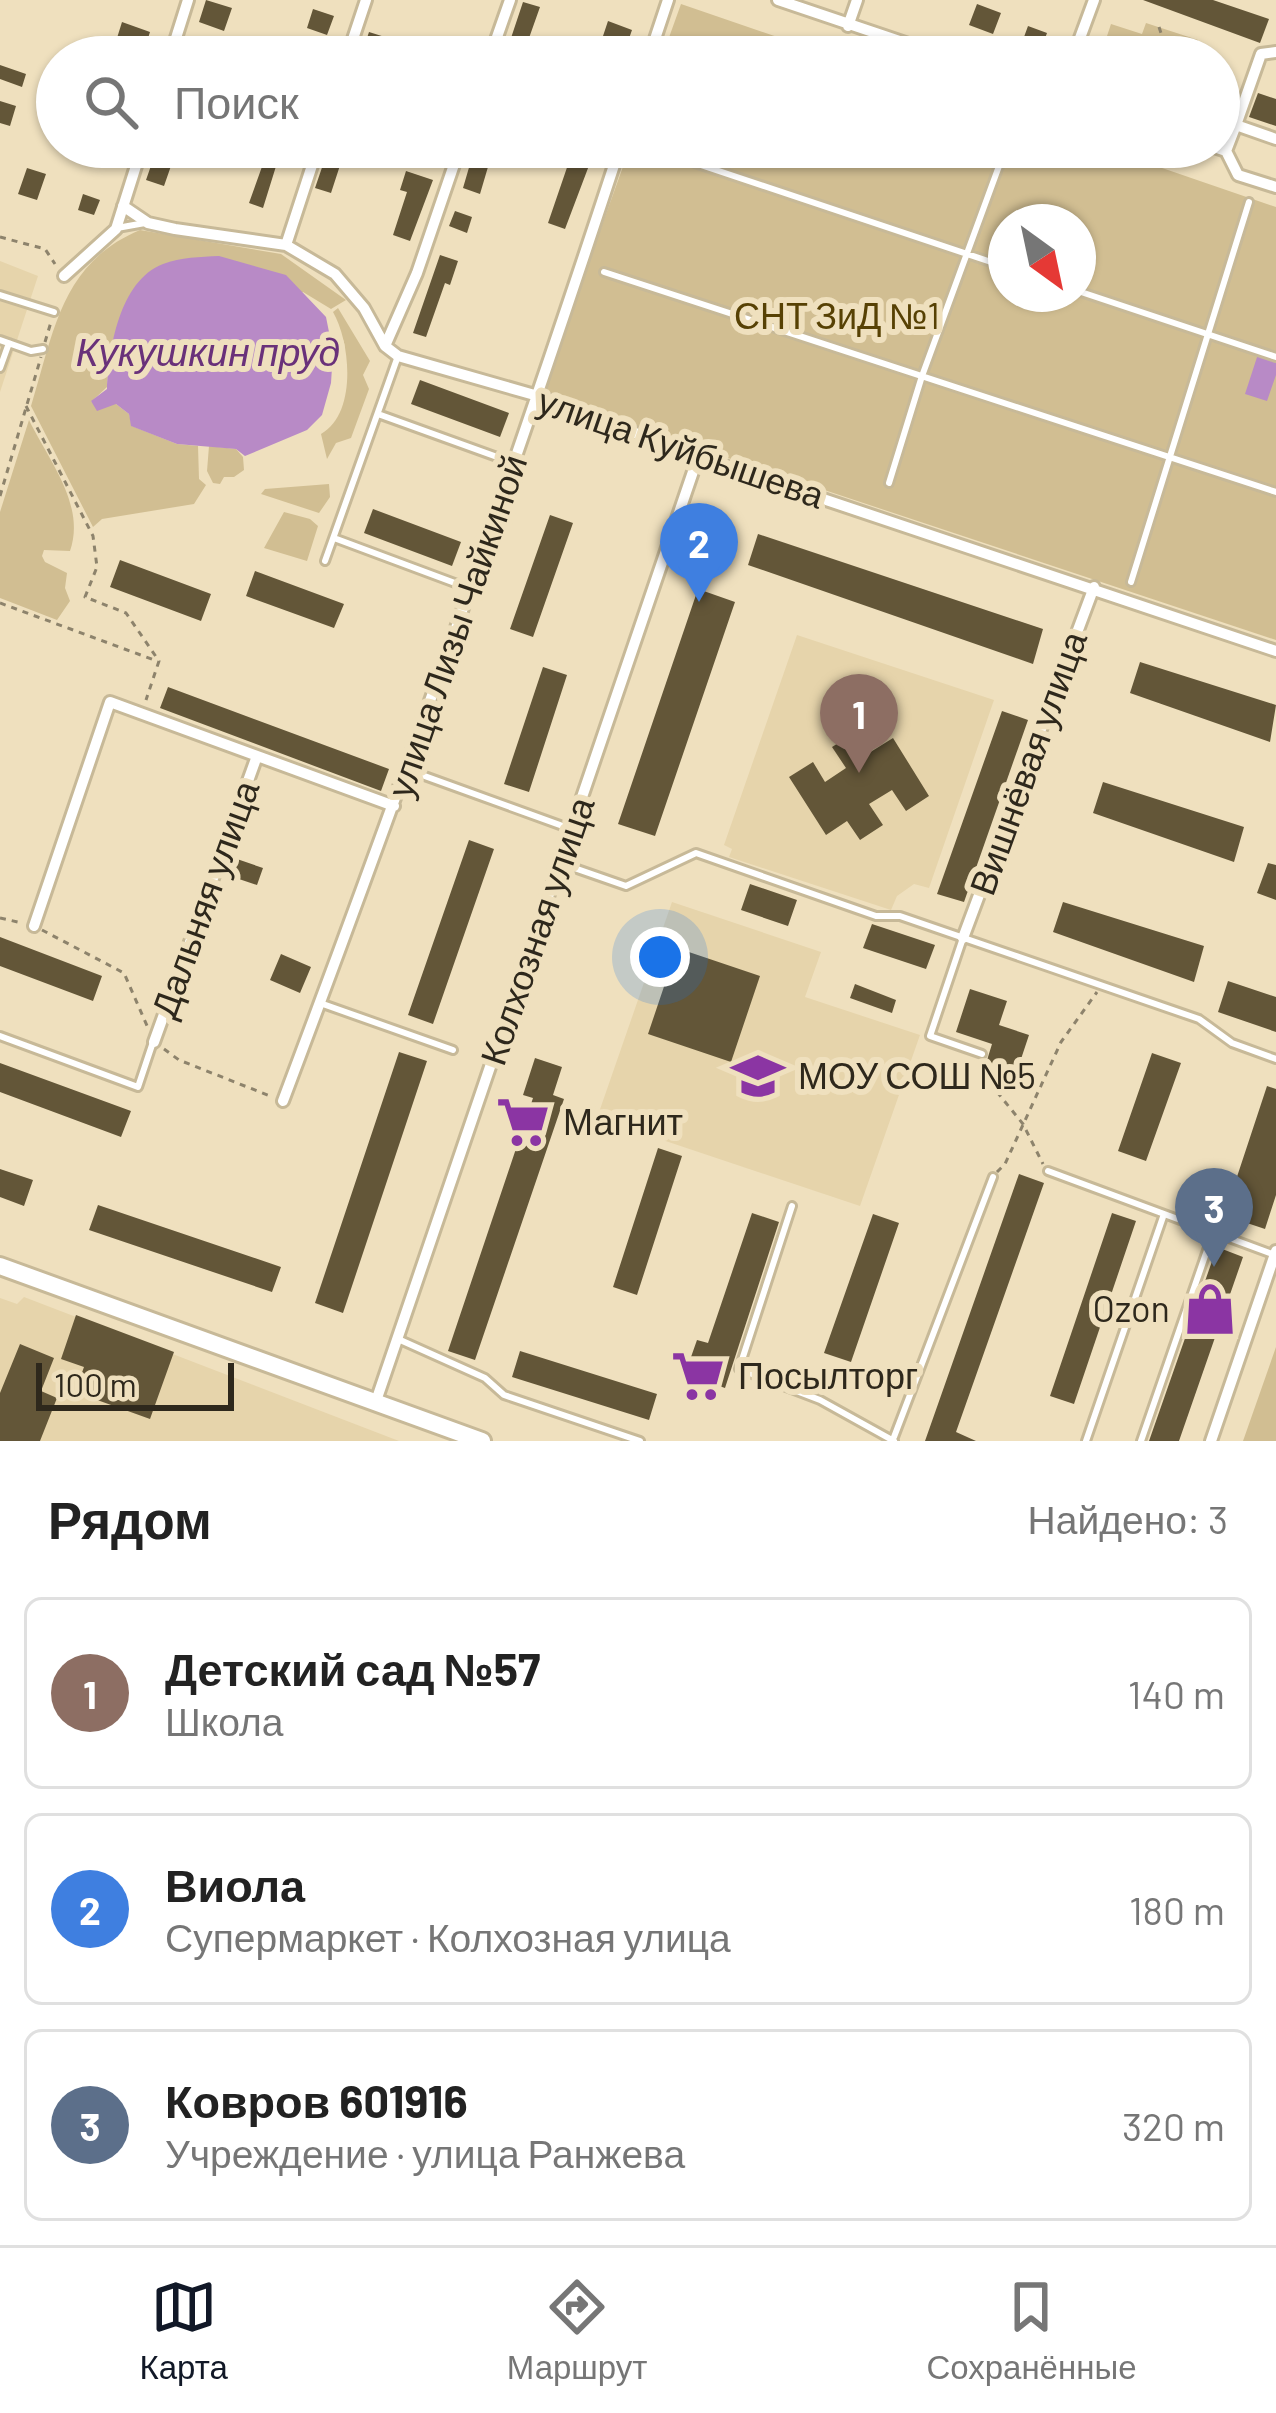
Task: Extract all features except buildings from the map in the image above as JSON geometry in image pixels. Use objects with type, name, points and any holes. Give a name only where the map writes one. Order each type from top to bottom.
[{"type":"main road","points":[[0,1266],[482,1441]]},
{"type":"street","points":[[177,36],[188,0]]},
{"type":"street","points":[[354,36],[366,0]]},
{"type":"street","points":[[497,36],[509,0]]},
{"type":"street","points":[[656,36],[668,0]]},
{"type":"street","points":[[778,0],[880,36]]},
{"type":"street","points":[[848,26],[857,0]]},
{"type":"street","points":[[1081,36],[1094,0]]},
{"type":"street","points":[[1240,114],[1261,54],[1276,52]]},
{"type":"street","points":[[1240,126],[1276,139]]},
{"type":"street","points":[[64,276],[116,229],[135,168]]},
{"type":"street","points":[[286,245],[311,168]]},
{"type":"street","points":[[386,346],[453,168]]},
{"type":"street","name":"улица Лизы Чайкиной","points":[[283,1101],[408,770],[613,168]]},
{"type":"street","points":[[1233,168],[1238,175],[1276,187]]},
{"type":"street","name":"улица Куйбышева","points":[[123,206],[148,223],[286,245],[335,274],[398,356],[538,396],[698,457],[1276,651]]},
{"type":"street","name":"Колхозная улица","points":[[374,1404],[698,457]]},
{"type":"street","name":"Вишнёвая улица","points":[[963,938],[1094,587]]},
{"type":"street","points":[[34,926],[110,702],[394,806]]},
{"type":"street","name":"Дальняя улица","points":[[154,1042],[257,756]]},
{"type":"street","points":[[1210,1441],[1275,1253]]},
{"type":"lane","points":[[710,168],[988,261]]},
{"type":"lane","points":[[889,483],[922,376],[999,168]]},
{"type":"lane","points":[[1131,582],[1249,202]]},
{"type":"lane","points":[[116,229],[148,223]]},
{"type":"lane","points":[[604,272],[1276,492]]},
{"type":"lane","points":[[0,295],[54,312]]},
{"type":"lane","points":[[1096,297],[1276,357]]},
{"type":"lane","points":[[0,368],[4,341],[43,350]]},
{"type":"lane","points":[[326,561],[398,356]]},
{"type":"lane","points":[[378,414],[515,463]]},
{"type":"lane","points":[[334,538],[471,589]]},
{"type":"lane","points":[[408,770],[572,829]]},
{"type":"lane","points":[[560,863],[626,886],[696,853],[876,916],[900,916],[1199,1019],[1232,1043],[1276,1059]]},
{"type":"lane","points":[[963,938],[930,1036],[982,1054]]},
{"type":"lane","points":[[320,1003],[453,1050]]},
{"type":"lane","points":[[0,1036],[138,1087],[154,1042]]},
{"type":"lane","points":[[1048,1171],[1275,1253]]},
{"type":"lane","points":[[792,1206],[740,1370],[820,1400],[894,1439],[993,1177]]},
{"type":"lane","points":[[1086,1441],[1164,1214]]},
{"type":"lane","points":[[1141,1441],[1213,1233]]},
{"type":"lane","points":[[398,1339],[485,1378],[505,1395],[640,1441]]},
{"type":"path","points":[[1159,27],[1162,36]]},
{"type":"path","points":[[0,237],[45,249],[64,276]]},
{"type":"path","points":[[0,496],[54,312]]},
{"type":"path","points":[[26,406],[93,536],[97,567],[85,597],[126,614],[159,661]]},
{"type":"path","points":[[0,603],[159,661]]},
{"type":"path","points":[[141,713],[159,661]]},
{"type":"path","points":[[0,918],[34,926],[124,973],[154,1042],[179,1060],[283,1101]]},
{"type":"path","points":[[993,1177],[1005,1164],[1061,1042],[1102,986]]},
{"type":"path","points":[[982,1054],[980,1071],[1023,1124],[1048,1171]]},
{"type":"shaded area","points":[[0,261],[38,276],[0,392]]},
{"type":"shaded area","points":[[797,635],[994,700],[929,888],[914,884],[897,896],[891,910],[729,857],[732,849],[724,845]]},
{"type":"shaded area","name":"МОУ СОШ №5","points":[[672,902],[821,952],[805,997],[920,1035],[860,1206],[597,1118]]},
{"type":"shaded area","points":[[24,1297],[399,1441],[0,1441],[0,1298],[17,1304]]},
{"type":"green space","points":[[681,4],[775,36],[670,36]]},
{"type":"green space","points":[[1146,23],[1186,36],[1107,36],[1111,24],[1142,34]]},
{"type":"green space","name":"СНТ ЗиД №1","points":[[622,168],[1162,168],[1276,207],[1276,640],[541,396]]},
{"type":"green space","points":[[140,230],[281,254],[346,300],[331,309],[303,292],[109,357],[107,387],[91,402],[116,404],[129,414],[132,426],[177,444],[198,446],[199,479],[206,485],[194,504],[102,519],[93,527],[31,406],[55,326],[77,281],[114,244]]},
{"type":"green space","points":[[338,308],[370,361],[363,375],[369,389],[351,438],[336,443],[327,459],[321,434],[341,411],[347,377],[344,341],[333,312]]},
{"type":"green space","points":[[29,420],[63,484],[73,517],[70,551],[44,550],[42,556],[67,573],[70,601],[57,620],[0,598],[0,512]]},
{"type":"green space","points":[[209,446],[236,449],[243,457],[244,470],[224,477],[220,484],[213,483],[207,471]]},
{"type":"green space","points":[[329,484],[330,497],[319,513],[261,494],[265,489]]},
{"type":"green space","points":[[284,512],[318,526],[307,561],[264,548]]},
{"type":"green space","points":[[1276,1347],[1276,1441],[1243,1441]]},
{"type":"water","name":"Кукушкин пруд","points":[[219,256],[286,275],[326,317],[333,352],[322,415],[307,430],[245,456],[236,449],[177,444],[131,426],[129,414],[116,404],[97,411],[91,401],[107,389],[119,318],[136,285],[163,264]]},
{"type":"water","points":[[1259,351],[1276,357],[1276,375],[1267,401],[1245,394]]},
{"type":"place","name":"Виола","points":[[699,602]]},
{"type":"place","name":"Детский сад №57","points":[[859,773]]},
{"type":"place","name":"МОУ СОШ №5","points":[[758,1076]]},
{"type":"place","name":"Магнит","points":[[523,1122]]},
{"type":"place","name":"Ковров 601916","points":[[1214,1267]]},
{"type":"place","name":"Ozon","points":[[1210,1309]]},
{"type":"place","name":"Посылторг","points":[[698,1376]]}]
